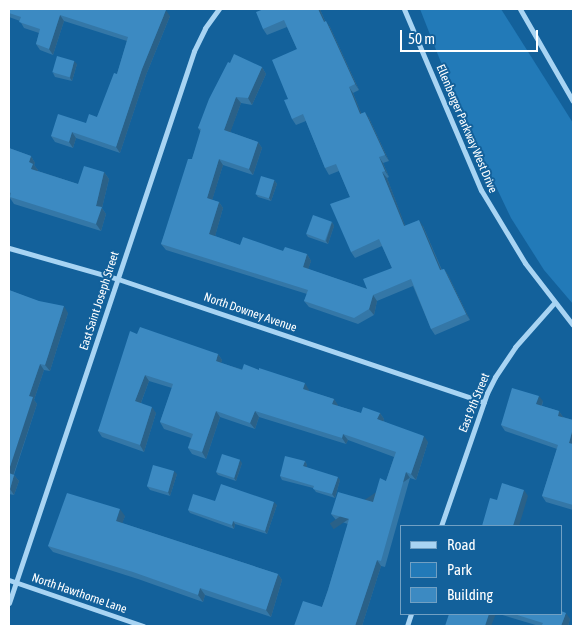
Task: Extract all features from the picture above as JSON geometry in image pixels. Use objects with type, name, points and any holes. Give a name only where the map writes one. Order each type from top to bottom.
[{"type":"street","name":"East Saint Joseph Street","points":[[9,603],[194,51],[205,28],[219,9]]},
{"type":"street","name":"Ellenberger Parkway West Drive","points":[[404,9],[480,190],[506,234],[554,303],[573,325]]},
{"type":"street","points":[[520,9],[573,101]]},
{"type":"street","name":"North Downey Avenue","points":[[9,248],[118,278],[484,402]]},
{"type":"street","name":"East 9th Street","points":[[441,525],[484,402],[495,377],[515,347],[554,303]]},
{"type":"street","name":"North Hawthorne Lane","points":[[9,580],[143,626]]},
{"type":"green space","points":[[420,9],[501,9],[573,123],[573,304],[544,270],[511,218],[460,111]]},
{"type":"building","points":[[9,9],[166,10],[142,69],[116,147],[72,132],[69,142],[51,136],[58,114],[86,123],[89,114],[97,117],[114,73],[117,74],[128,37],[60,15],[49,49],[36,44],[40,29],[19,22],[21,17],[9,13]]},
{"type":"building","points":[[264,9],[318,9],[324,22],[326,21],[355,84],[349,87],[360,114],[365,112],[385,155],[379,157],[385,171],[382,172],[404,226],[419,220],[440,270],[444,269],[466,314],[431,329],[411,279],[373,295],[369,309],[354,318],[304,301],[308,290],[161,244],[188,159],[192,159],[201,129],[198,128],[209,99],[234,54],[262,67],[248,98],[236,97],[224,130],[258,142],[249,169],[219,159],[207,198],[219,202],[209,234],[240,245],[243,237],[283,251],[285,247],[307,254],[303,267],[367,289],[363,279],[392,268],[379,239],[351,252],[330,204],[350,197],[336,164],[325,168],[303,114],[292,119],[284,100],[288,99],[272,60],[297,49],[284,20],[263,29],[256,12]]},
{"type":"building","points":[[57,56],[74,61],[70,77],[52,72]]},
{"type":"building","points":[[9,148],[31,156],[29,162],[33,164],[31,169],[78,184],[84,166],[104,172],[96,206],[102,207],[96,224],[10,197]]},
{"type":"building","points":[[261,176],[274,180],[269,198],[255,194]]},
{"type":"building","points":[[313,215],[332,222],[325,241],[306,234]]},
{"type":"building","points":[[9,290],[39,301],[64,306],[45,365],[40,364],[29,396],[33,397],[9,470],[10,356]]},
{"type":"building","points":[[140,327],[218,354],[216,361],[242,370],[244,364],[305,383],[303,389],[334,399],[332,404],[361,413],[363,407],[380,413],[377,419],[424,436],[411,474],[406,472],[381,561],[377,560],[355,626],[294,626],[303,601],[322,607],[328,590],[349,519],[331,514],[338,492],[373,502],[380,478],[386,481],[396,452],[343,434],[342,438],[255,411],[250,423],[216,411],[202,452],[188,448],[193,434],[160,422],[173,384],[145,375],[135,401],[152,407],[140,445],[98,431],[130,331],[137,334]]},
{"type":"building","points":[[512,388],[539,396],[536,404],[559,411],[558,416],[573,420],[569,443],[573,444],[573,505],[542,496],[558,445],[501,425]]},
{"type":"building","points":[[222,454],[240,460],[234,478],[216,472]]},
{"type":"building","points":[[285,456],[305,461],[303,466],[338,477],[332,494],[313,489],[314,486],[280,476]]},
{"type":"building","points":[[153,465],[174,471],[168,492],[147,486]]},
{"type":"building","points":[[9,473],[14,475],[10,489],[9,489]]},
{"type":"building","points":[[502,483],[524,490],[513,525],[482,525],[490,498],[497,500]]},
{"type":"building","points":[[221,484],[274,502],[265,531],[233,521],[232,525],[188,510],[193,494],[215,501]]},
{"type":"building","points":[[67,493],[120,509],[116,521],[278,574],[266,610],[200,588],[198,595],[133,572],[48,546]]},
{"type":"building","points":[[562,611],[566,613],[561,626],[546,626],[542,625],[543,623],[517,615],[562,615]]},
{"type":"building","points":[[449,615],[489,615],[485,626],[445,626]]}]
